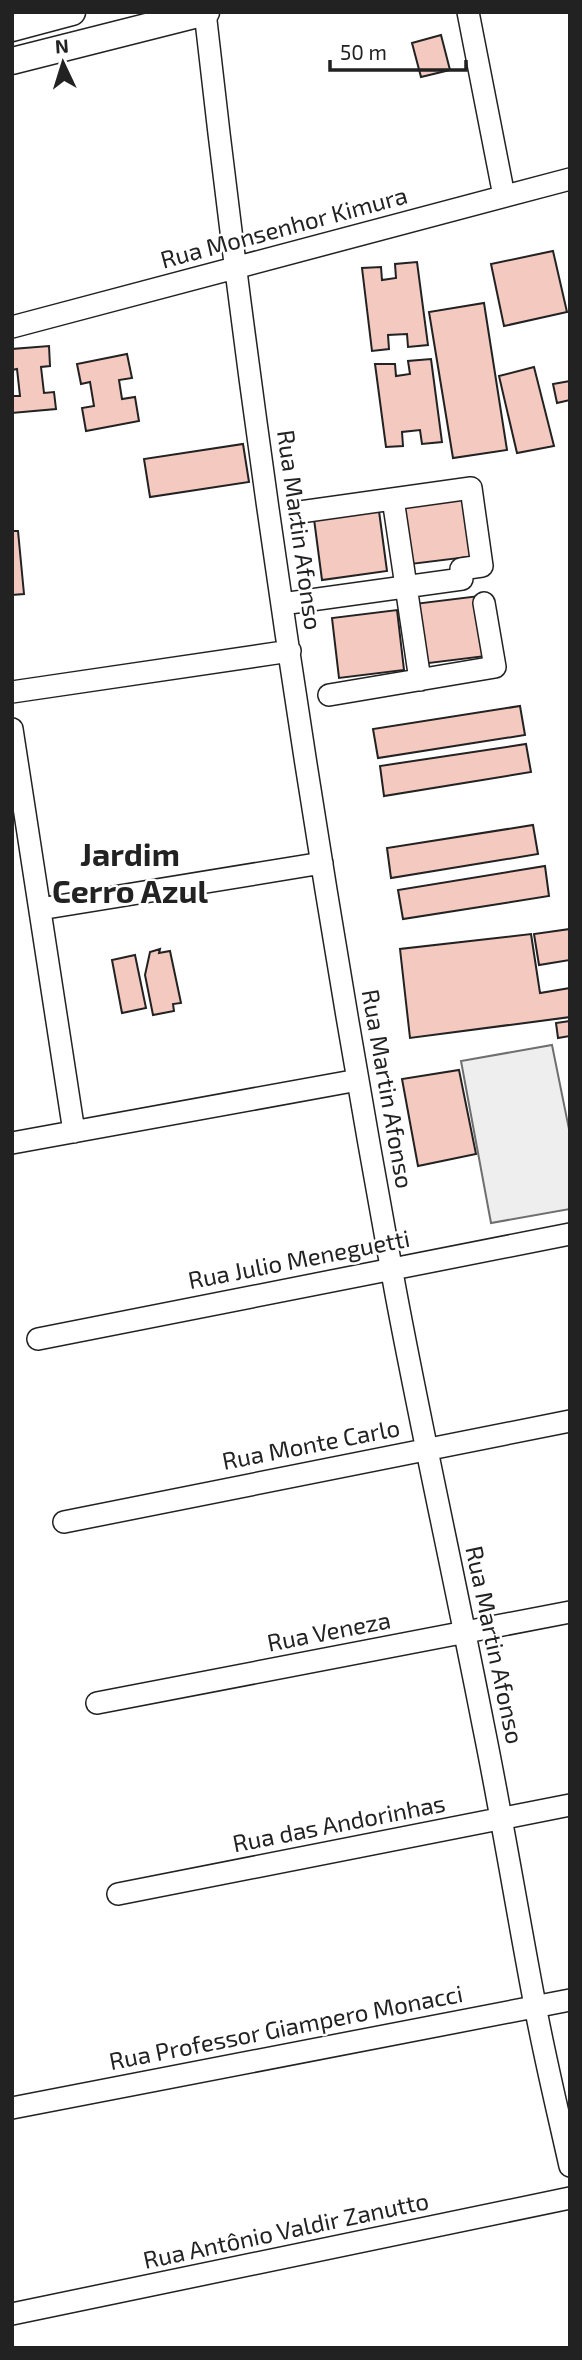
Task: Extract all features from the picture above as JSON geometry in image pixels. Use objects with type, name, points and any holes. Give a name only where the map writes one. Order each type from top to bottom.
[{"type":"main road","points":[[12,28],[72,12]]},
{"type":"main road","points":[[12,61],[206,12]]},
{"type":"street","name":"Rua Martin Afonso","points":[[206,12],[235,269],[282,604],[358,1080],[426,1449],[502,1818],[535,2007],[570,2166]]},
{"type":"street","points":[[468,12],[504,196]]},
{"type":"street","name":"Rua Monsenhor Kimura","points":[[12,327],[570,179]]},
{"type":"street","points":[[282,604],[462,579],[461,569],[482,566],[471,488],[300,512]]},
{"type":"street","points":[[393,499],[420,680]]},
{"type":"street","points":[[329,695],[495,667],[484,603]]},
{"type":"street","points":[[12,692],[290,651]]},
{"type":"street","points":[[12,729],[74,1132]]},
{"type":"street","points":[[40,909],[322,863]]},
{"type":"street","points":[[12,1143],[358,1080]]},
{"type":"street","name":"Rua Julio Meneguetti","points":[[38,1339],[570,1234]]},
{"type":"street","name":"Rua Monte Carlo","points":[[64,1522],[570,1422]]},
{"type":"street","name":"Rua Veneza","points":[[97,1703],[570,1612]]},
{"type":"street","name":"Rua das Andorinhas","points":[[118,1894],[570,1805]]},
{"type":"street","name":"Rua Professor Giampero Monacci","points":[[12,2108],[570,2000]]},
{"type":"street","name":"Rua Antônio Valdir Zanutto","points":[[12,2314],[570,2198]]},
{"type":"shaded area","points":[[552,1045],[570,1134],[570,1209],[491,1223],[461,1061]]},
{"type":"building","points":[[441,35],[450,70],[421,77],[412,43]]},
{"type":"building","points":[[553,251],[567,312],[504,326],[491,264]]},
{"type":"building","points":[[417,262],[428,345],[408,347],[407,334],[388,335],[389,349],[372,351],[362,268],[381,267],[382,280],[396,278],[395,264]]},
{"type":"building","points":[[484,303],[507,450],[453,458],[429,312]]},
{"type":"building","points":[[49,346],[50,366],[41,367],[44,393],[54,392],[56,409],[12,413],[12,396],[20,396],[17,369],[12,370],[12,349]]},
{"type":"building","points":[[127,354],[132,378],[119,380],[122,399],[135,397],[139,421],[86,431],[82,408],[94,406],[90,382],[81,384],[77,364]]},
{"type":"building","points":[[431,359],[442,442],[422,444],[420,430],[402,432],[403,446],[386,447],[375,364],[395,364],[396,376],[410,374],[408,361]]},
{"type":"building","points":[[534,367],[554,446],[517,453],[499,376]]},
{"type":"building","points":[[570,381],[570,400],[557,403],[553,384]]},
{"type":"building","points":[[243,444],[249,482],[150,497],[144,459]]},
{"type":"building","points":[[468,496],[476,556],[411,564],[404,504]]},
{"type":"building","points":[[379,511],[387,571],[322,580],[314,519]]},
{"type":"building","points":[[12,531],[18,531],[24,594],[12,595]]},
{"type":"building","points":[[479,596],[486,656],[421,664],[414,604]]},
{"type":"building","points":[[397,610],[404,670],[339,678],[332,618]]},
{"type":"building","points":[[520,706],[525,735],[378,758],[373,729]]},
{"type":"building","points":[[526,744],[531,772],[384,796],[380,766]]},
{"type":"building","points":[[533,825],[538,854],[391,878],[387,848]]},
{"type":"building","points":[[545,866],[549,896],[403,919],[398,890]]},
{"type":"building","points":[[570,929],[570,960],[539,965],[534,934]]},
{"type":"building","points":[[531,934],[540,993],[570,988],[570,1017],[410,1038],[400,949]]},
{"type":"building","points":[[160,949],[159,953],[170,951],[181,1003],[173,1004],[174,1011],[153,1015],[145,975],[150,952]]},
{"type":"building","points":[[135,955],[146,1008],[122,1013],[112,960]]},
{"type":"building","points":[[570,1021],[570,1036],[558,1038],[556,1023]]},
{"type":"building","points":[[459,1070],[476,1154],[418,1166],[402,1079]]},
{"type":"district","name":"Jardim Cerro Azul","points":[[130,874]]}]
